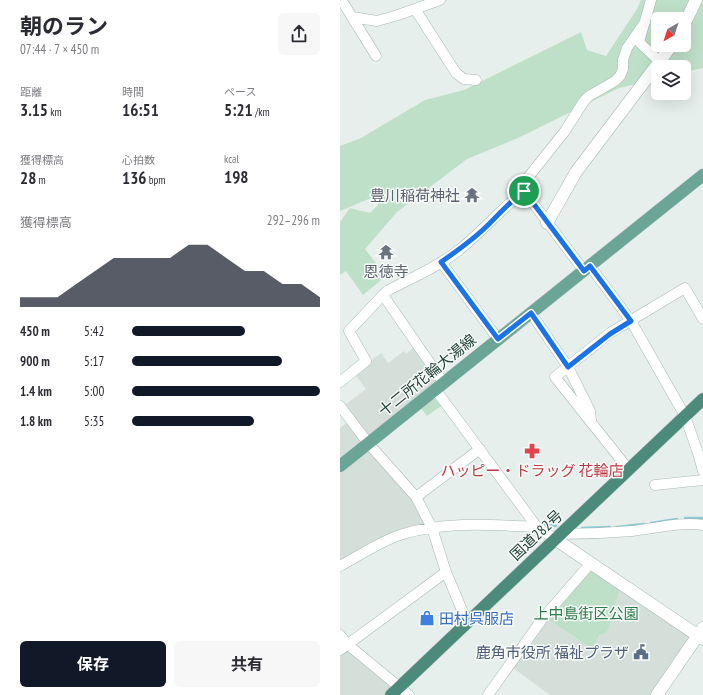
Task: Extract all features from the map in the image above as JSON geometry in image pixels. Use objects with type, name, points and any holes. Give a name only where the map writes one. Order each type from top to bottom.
[{"type":"highway","name":"国道282号","points":[[395,691],[703,399]]},
{"type":"main road","name":"十二所花輪大湯線","points":[[340,466],[368,442],[587,269],[703,175]]},
{"type":"street","points":[[352,17],[377,21],[440,0]]},
{"type":"street","points":[[651,0],[639,42],[658,60]]},
{"type":"street","points":[[690,12],[696,0]]},
{"type":"street","points":[[345,4],[376,56]]},
{"type":"street","points":[[415,9],[456,73],[464,79],[476,80]]},
{"type":"street","points":[[645,22],[627,48],[623,60],[623,70],[620,76],[615,81],[589,96],[584,101],[565,131],[526,180],[523,187],[524,191],[547,223],[631,321],[685,416],[703,471]]},
{"type":"street","points":[[547,223],[576,172],[651,74]]},
{"type":"street","points":[[340,382],[366,361],[349,331],[383,295],[387,291],[441,262],[458,251],[524,191]]},
{"type":"street","points":[[441,262],[498,339]]},
{"type":"street","points":[[629,470],[555,377],[610,334],[685,288],[703,319]]},
{"type":"street","points":[[383,295],[439,386],[480,448],[537,527]]},
{"type":"street","points":[[531,313],[568,367],[590,411],[592,424]]},
{"type":"street","points":[[340,406],[368,442],[416,497],[432,528],[446,572],[467,622]]},
{"type":"street","points":[[416,497],[480,448]]},
{"type":"street","points":[[655,485],[703,480]]},
{"type":"street","points":[[340,566],[402,534],[432,528],[460,524],[537,527],[558,536],[590,564],[701,634],[660,694]]},
{"type":"street","points":[[558,536],[633,531],[669,525],[703,525]]},
{"type":"street","points":[[488,695],[543,618],[590,564]]},
{"type":"street","points":[[344,647],[446,572]]},
{"type":"street","points":[[340,635],[344,647],[395,691],[410,695]]},
{"type":"shaded area","points":[[417,344],[443,382],[368,443],[416,497],[432,528],[402,534],[340,566],[340,428],[351,420],[342,407],[366,389],[354,373],[381,353],[388,363],[404,351],[406,354]]},
{"type":"shaded area","points":[[620,590],[698,636],[657,695],[550,695],[509,665],[546,618],[592,649],[601,634],[607,633]]},
{"type":"shaded area","points":[[340,635],[399,687],[391,695],[340,695]]},
{"type":"green space","points":[[641,0],[703,0],[703,68],[691,71],[691,60],[651,60],[651,81],[619,88],[518,138],[467,159],[397,212],[365,249],[386,276],[363,295],[346,271],[340,275],[340,222],[350,208],[370,213],[378,205],[376,196],[340,211],[340,146],[361,138],[425,100],[464,90],[581,32],[587,50],[606,56],[637,9]]},
{"type":"green space","points":[[430,399],[435,399],[441,406],[427,416],[419,406]]},
{"type":"green space","name":"上中島街区公園","points":[[590,570],[620,590],[607,633],[600,635],[592,649],[546,618]]},
{"type":"waterway","points":[[685,518],[703,518]]},
{"type":"waterway","points":[[651,523],[677,519]]},
{"type":"waterway","points":[[544,524],[556,526]]},
{"type":"waterway","points":[[617,527],[644,524]]},
{"type":"waterway","points":[[582,528],[610,527]]},
{"type":"place","name":"豊川稲荷神社","points":[[472,195]]},
{"type":"place","name":"恩徳寺","points":[[386,252]]},
{"type":"place","name":"ハッピー・ドラッグ 花輪店","points":[[532,451]]},
{"type":"place","name":"田村呉服店","points":[[427,618]]},
{"type":"place","name":"鹿角市役所 福祉プラザ","points":[[641,652]]},
{"type":"route","points":[[524,191],[584,271],[590,266],[631,321],[610,334],[568,367],[531,313],[498,339],[441,262],[458,251],[524,191]]}]
